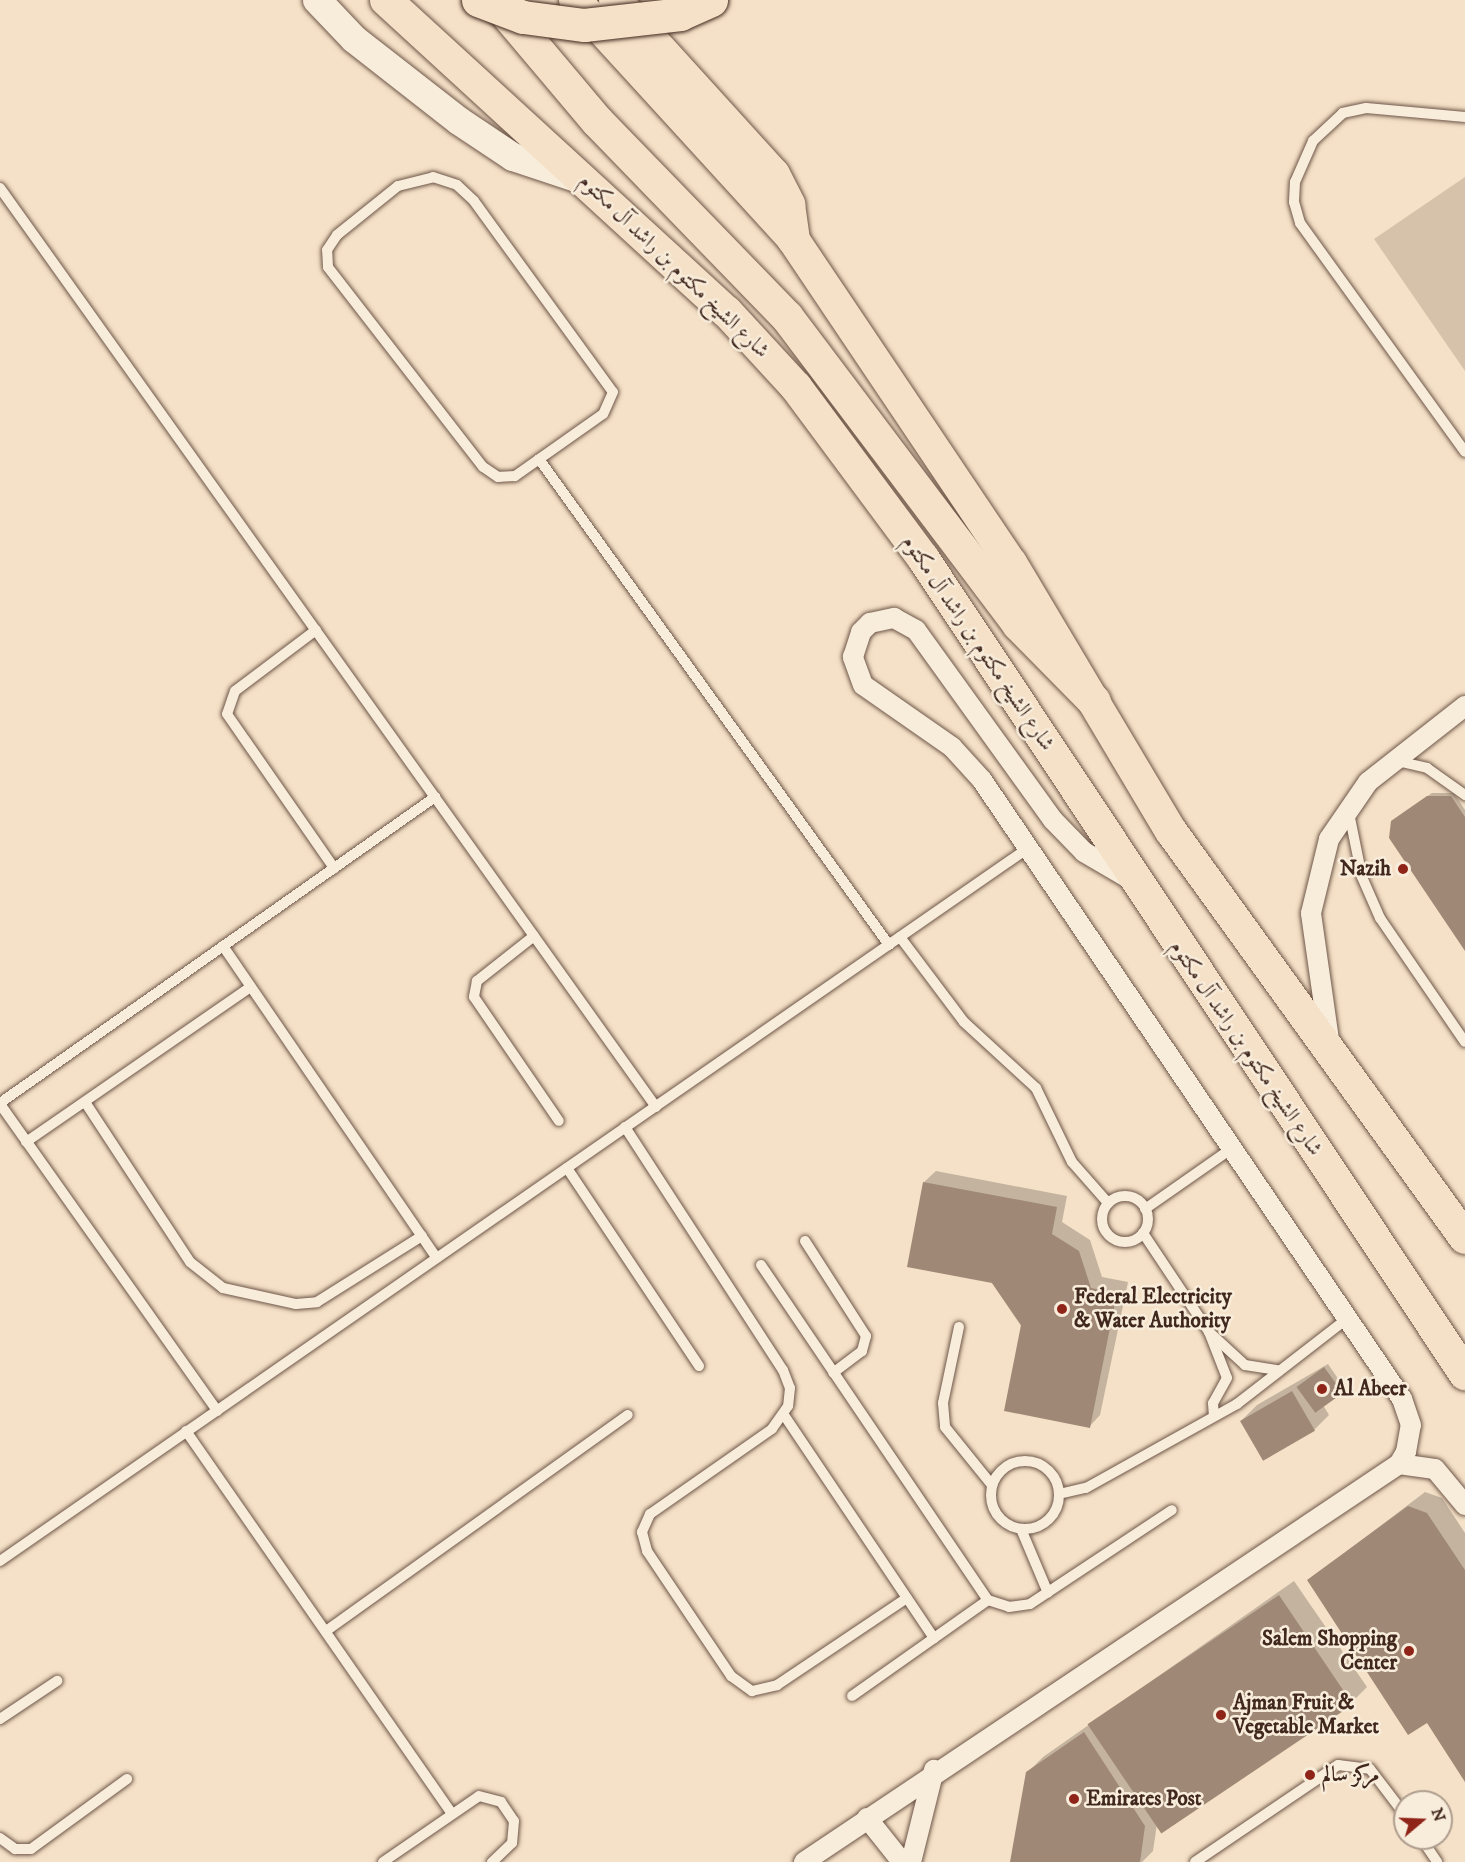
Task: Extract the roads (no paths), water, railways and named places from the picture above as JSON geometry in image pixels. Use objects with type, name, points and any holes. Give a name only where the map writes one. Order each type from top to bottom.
[{"type":"highway","points":[[478,0],[523,17],[584,25],[680,14],[711,0]]},
{"type":"highway","points":[[495,0],[597,121],[787,317],[1018,624],[1094,701]]},
{"type":"highway","points":[[615,0],[773,174],[788,204],[793,239]]},
{"type":"main road","points":[[317,0],[406,81],[504,151],[590,182]]},
{"type":"main road","name":"شارع الشيخ مكتوم بن راشد آل مكتوم","points":[[386,0],[590,182],[728,312],[796,387],[923,558],[1134,881],[1465,1374]]},
{"type":"main road","points":[[575,0],[793,239],[981,517],[1172,831],[1331,1048],[1465,1238]]},
{"type":"street","points":[[804,1862],[933,1770],[1399,1464],[1410,1439],[1408,1412],[1348,1318],[1234,1147],[963,757],[863,685],[856,672],[855,643],[870,623],[894,618],[916,630],[1053,820],[1084,852],[1134,881]]},
{"type":"street","points":[[1331,1048],[1311,913],[1323,857],[1348,805],[1391,761],[1465,706]]},
{"type":"street","points":[[1399,1464],[1435,1469],[1465,1505]]},
{"type":"street","points":[[910,1862],[933,1770]]},
{"type":"street","points":[[867,1818],[902,1862]]},
{"type":"lane","points":[[1465,117],[1366,108],[1343,113],[1313,141],[1295,182],[1294,202],[1300,224],[1465,452]]},
{"type":"lane","points":[[439,178],[466,192],[611,384],[610,408],[539,459],[507,477],[483,468],[328,267],[327,250],[337,235],[409,180],[439,178]]},
{"type":"lane","points":[[0,188],[656,1107]]},
{"type":"lane","points":[[539,459],[889,945]]},
{"type":"lane","points":[[316,630],[236,691],[227,714],[334,868]]},
{"type":"lane","points":[[1391,761],[1427,768],[1465,795]]},
{"type":"lane","points":[[217,1411],[0,1103],[435,797]]},
{"type":"lane","points":[[1348,805],[1356,854],[1375,908],[1465,1042]]},
{"type":"lane","points":[[0,1561],[1028,848]]},
{"type":"lane","points":[[534,936],[477,981],[474,997],[559,1121]]},
{"type":"lane","points":[[900,937],[970,1030],[1036,1088],[1072,1162],[1108,1203]]},
{"type":"lane","points":[[223,946],[437,1258]]},
{"type":"lane","points":[[26,1142],[251,987]]},
{"type":"lane","points":[[85,1102],[190,1262],[223,1288],[296,1304],[317,1302],[422,1236]]},
{"type":"lane","points":[[625,1127],[783,1370],[790,1397],[784,1415],[772,1429],[650,1514],[642,1532],[647,1551],[731,1676],[752,1690],[777,1685],[907,1598]]},
{"type":"lane","points":[[1145,1209],[1234,1147]]},
{"type":"lane","points":[[567,1168],[699,1366]]},
{"type":"lane","points":[[1108,1203],[1132,1197],[1145,1209]]},
{"type":"lane","points":[[1108,1203],[1102,1221],[1110,1237],[1127,1242],[1143,1233]]},
{"type":"lane","points":[[1145,1209],[1143,1233],[1209,1332],[1227,1378],[1213,1403],[1214,1416]]},
{"type":"lane","points":[[805,1241],[866,1336],[862,1351],[833,1373]]},
{"type":"lane","points":[[760,1265],[988,1600],[1019,1607],[1048,1593],[1172,1510]]},
{"type":"lane","points":[[1059,1494],[1086,1488],[1248,1397],[1278,1370],[1348,1318]]},
{"type":"lane","points":[[959,1327],[943,1403],[945,1427],[992,1485],[993,1509],[1009,1526],[1021,1530],[1052,1516],[1059,1494],[1050,1472],[1029,1461],[1006,1467],[992,1485]]},
{"type":"lane","points":[[1209,1332],[1245,1365],[1278,1370]]},
{"type":"lane","points":[[326,1631],[628,1415]]},
{"type":"lane","points":[[784,1415],[934,1638]]},
{"type":"lane","points":[[186,1431],[450,1811]]},
{"type":"lane","points":[[1021,1530],[1048,1593]]},
{"type":"lane","points":[[852,1696],[988,1600]]},
{"type":"lane","points":[[0,1719],[57,1682]]},
{"type":"lane","points":[[1195,1862],[1338,1765],[1370,1769],[1393,1799]]},
{"type":"lane","points":[[0,1838],[15,1850],[31,1849],[127,1779]]},
{"type":"lane","points":[[383,1862],[450,1811],[479,1796],[509,1810],[512,1843],[492,1862]]},
{"type":"place","name":"Nazih","points":[[1403,869]]},
{"type":"place","name":"Federal Electricity & Water Authority","points":[[1062,1309]]},
{"type":"place","name":"Al Abeer","points":[[1322,1389]]},
{"type":"place","name":"Salem Shopping Center","points":[[1409,1651]]},
{"type":"place","name":"Ajman Fruit & Vegetable Market","points":[[1221,1715]]},
{"type":"place","name":"مركز سالم","points":[[1310,1775]]},
{"type":"place","name":"Emirates Post","points":[[1074,1799]]}]
